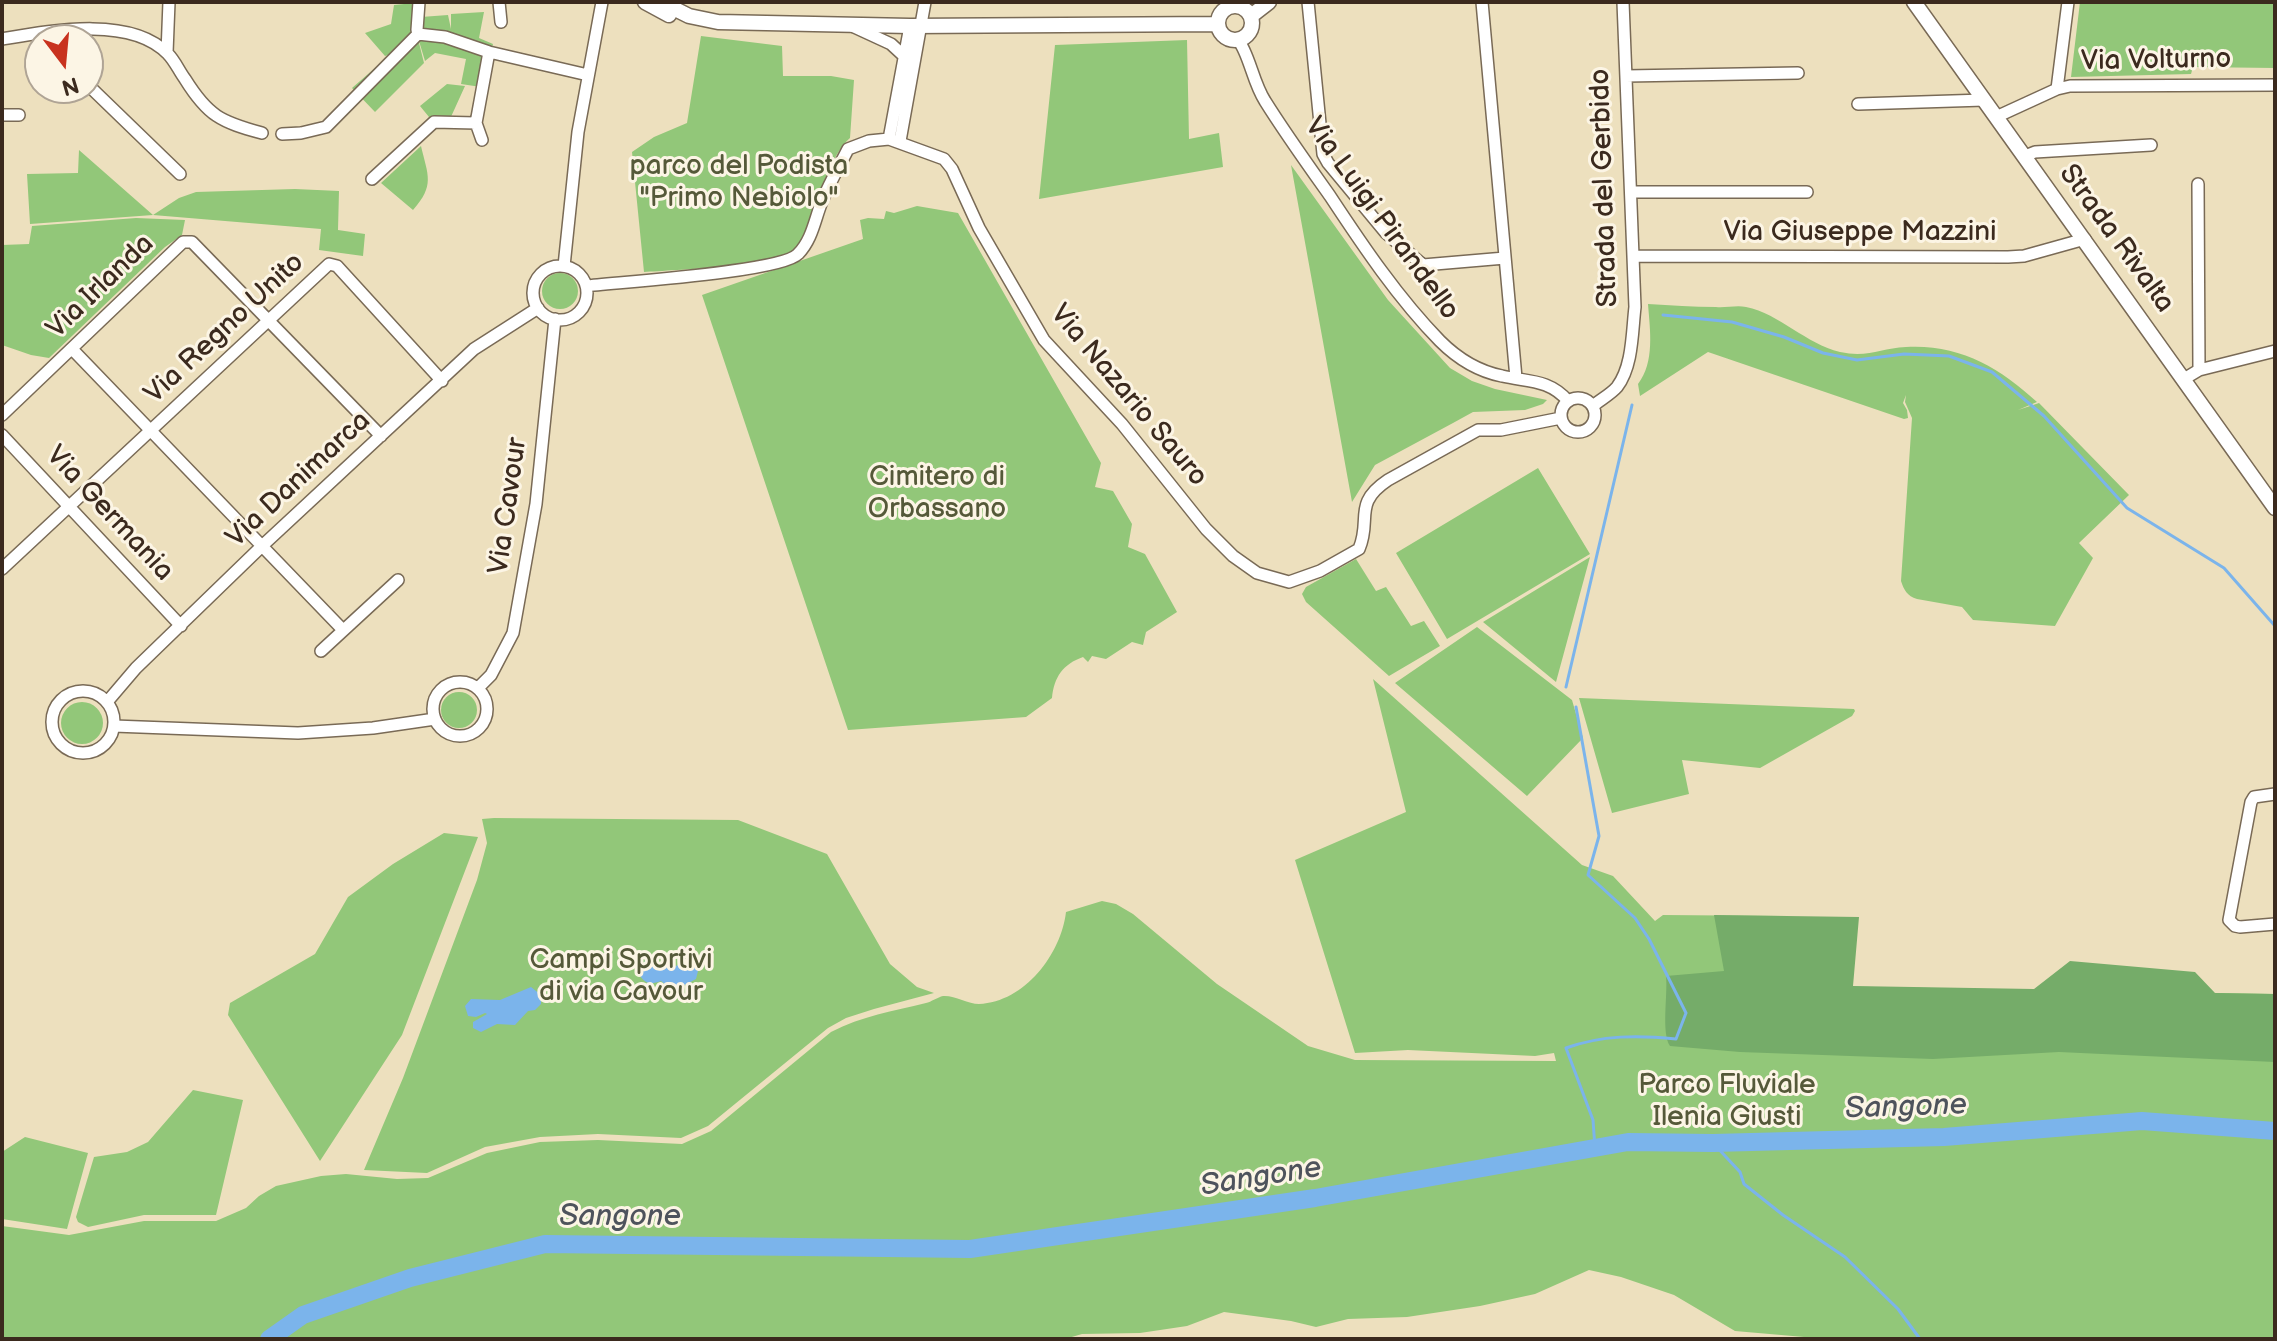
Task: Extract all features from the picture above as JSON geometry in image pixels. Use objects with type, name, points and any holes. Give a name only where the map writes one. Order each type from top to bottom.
[{"type":"street","points":[[167,53],[169,2]]},
{"type":"street","points":[[417,30],[419,2]]},
{"type":"street","points":[[499,2],[501,22]]},
{"type":"street","points":[[564,266],[578,132],[602,2]]},
{"type":"street","points":[[645,2],[687,26],[704,27],[718,22]]},
{"type":"street","points":[[661,2],[718,22],[915,26],[1218,24]]},
{"type":"street","points":[[894,140],[904,56],[925,2]]},
{"type":"street","points":[[1251,16],[1269,2]]},
{"type":"street","points":[[1308,2],[1323,154],[1328,163],[1386,233],[1423,265],[1505,258]]},
{"type":"street","points":[[1482,2],[1516,378]]},
{"type":"street","name":"Strada del Gerbido","points":[[1593,406],[1615,389],[1625,369],[1636,303],[1623,2]]},
{"type":"street","name":"Strada Rivalta","points":[[1914,2],[2275,508]]},
{"type":"street","points":[[2057,89],[2068,2]]},
{"type":"street","points":[[1236,4],[1251,16],[1249,34],[1238,40],[1225,38],[1218,24],[1221,12],[1236,4]]},
{"type":"street","points":[[851,25],[891,44],[904,56]]},
{"type":"street","points":[[894,140],[915,26]]},
{"type":"street","points":[[104,31],[146,39],[167,53],[201,104],[228,124],[262,133]]},
{"type":"street","points":[[282,134],[326,127],[418,34],[445,37],[489,52],[588,75]]},
{"type":"street","points":[[2,39],[24,38]]},
{"type":"street","name":"Via Luigi Pirandello","points":[[1238,40],[1244,47],[1251,73],[1265,100],[1393,286],[1455,356],[1479,370],[1544,382],[1568,401]]},
{"type":"street","points":[[482,140],[476,123],[489,52]]},
{"type":"street","points":[[1626,76],[1798,73]]},
{"type":"street","name":"Via Volturno","points":[[1996,117],[2070,86],[2275,85]]},
{"type":"street","points":[[104,100],[180,174]]},
{"type":"street","points":[[1858,104],[1984,100]]},
{"type":"street","points":[[2,115],[19,115]]},
{"type":"street","points":[[372,179],[434,122],[476,123]]},
{"type":"street","points":[[586,286],[701,275],[771,265],[796,257],[811,235],[823,199],[848,149],[869,141],[894,140]]},
{"type":"street","name":"Via Nazario Sauro","points":[[894,140],[944,159],[952,169],[979,228],[1044,340],[1122,424],[1206,529],[1233,556],[1257,573],[1289,582],[1320,571],[1359,549],[1368,499],[1376,488],[1478,430],[1501,430],[1561,418]]},
{"type":"street","points":[[2025,156],[2035,152],[2151,145]]},
{"type":"street","points":[[2198,184],[2199,370]]},
{"type":"street","points":[[1632,192],[1807,192]]},
{"type":"street","name":"Via Giuseppe Mazzini","points":[[1633,256],[2008,257],[2024,256],[2085,239]]},
{"type":"street","name":"Via Irlanda","points":[[2,415],[183,242],[192,242],[381,436]]},
{"type":"street","name":"Via Regno Unito","points":[[2,569],[329,264],[337,266],[442,381]]},
{"type":"street","points":[[564,266],[578,273],[586,286],[584,304],[579,311],[564,319],[555,319],[538,308],[533,291],[535,283],[547,270],[564,266]]},
{"type":"street","name":"Via Danimarca","points":[[107,702],[136,668],[262,546],[474,349],[538,308]]},
{"type":"street","name":"Via Cavour","points":[[478,688],[491,675],[513,633],[536,504],[555,319]]},
{"type":"street","points":[[72,349],[343,630]]},
{"type":"street","points":[[2184,379],[2199,370],[2275,351]]},
{"type":"street","points":[[1581,398],[1593,406],[1594,421],[1584,431],[1569,430],[1561,418],[1562,408],[1568,401],[1581,398]]},
{"type":"street","name":"Via Germania","points":[[2,435],[181,626]]},
{"type":"street","points":[[321,651],[398,580]]},
{"type":"street","points":[[462,682],[478,688],[487,704],[484,721],[471,733],[454,735],[435,719],[435,701],[445,687],[462,682]]},
{"type":"street","points":[[84,691],[107,702],[114,726],[106,743],[89,752],[71,751],[53,733],[55,707],[67,695],[84,691]]},
{"type":"street","points":[[114,726],[298,733],[387,727],[435,719]]},
{"type":"street","points":[[2275,794],[2254,797],[2251,802],[2229,920],[2240,927],[2275,924]]},
{"type":"green space","points":[[2080,2],[2275,2],[2275,68],[2193,67],[2191,74],[2071,77]]},
{"type":"green space","points":[[414,3],[421,17],[448,15],[451,29],[451,14],[484,12],[479,38],[493,44],[481,87],[461,84],[466,59],[435,53],[425,61],[416,31],[424,63],[375,112],[352,88],[391,54],[385,56],[365,33],[391,24],[394,5]]},
{"type":"green space","name":"parco del Podista \"Primo Nebiolo\"","points":[[701,36],[782,46],[783,76],[831,76],[854,80],[850,138],[830,168],[804,236],[791,252],[742,264],[644,272],[632,152],[654,137],[687,123]]},
{"type":"green space","points":[[1187,40],[1189,139],[1219,133],[1223,167],[1039,199],[1055,45]]},
{"type":"green space","points":[[447,84],[465,86],[450,119],[429,117],[420,106]]},
{"type":"green space","points":[[421,146],[428,180],[425,194],[413,210],[381,183]]},
{"type":"green space","points":[[79,150],[153,215],[30,224],[27,174],[78,173]]},
{"type":"green space","points":[[1291,165],[1388,300],[1450,368],[1472,381],[1495,389],[1547,400],[1525,410],[1473,412],[1375,465],[1352,502]]},
{"type":"green space","points":[[339,191],[338,230],[365,234],[363,256],[319,250],[321,229],[153,215],[179,198],[196,192]]},
{"type":"green space","name":"Cimitero di Orbassano","points":[[917,206],[958,213],[1101,463],[1095,487],[1113,491],[1132,524],[1128,547],[1145,554],[1177,612],[1146,632],[1143,645],[1132,642],[1106,659],[1092,656],[1088,662],[1083,657],[1070,663],[1057,678],[1052,698],[1026,717],[848,730],[702,295],[863,239],[860,220],[884,219],[886,211],[894,213]]},
{"type":"green space","points":[[136,218],[185,220],[182,235],[165,247],[49,358],[2,345],[2,245],[29,244],[32,226]]},
{"type":"green space","points":[[560,273],[573,278],[578,291],[573,304],[560,309],[547,304],[542,291],[547,278]]},
{"type":"green space","points":[[1648,304],[1746,307],[1770,316],[1816,343],[1850,354],[1906,347],[1943,349],[1993,368],[2023,389],[2037,402],[2018,410],[2039,403],[2129,495],[2079,543],[2093,558],[2055,626],[1973,620],[1962,607],[1917,599],[1905,590],[1901,581],[1912,418],[1905,402],[1906,395],[1903,403],[1908,418],[1904,419],[1708,352],[1640,396],[1638,384],[1647,366],[1650,346]]},
{"type":"green space","points":[[1538,468],[1590,554],[1447,639],[1396,553]]},
{"type":"green space","points":[[1590,557],[1556,682],[1483,622]]},
{"type":"green space","points":[[1356,559],[1376,591],[1386,587],[1411,626],[1424,621],[1440,646],[1389,676],[1306,602],[1302,594],[1306,587]]},
{"type":"green space","points":[[1477,627],[1572,700],[1583,738],[1527,796],[1395,683]]},
{"type":"green space","name":"Parco Fluviale Ilenia Giusti","points":[[1373,679],[1582,865],[1613,876],[1655,921],[1663,915],[1787,916],[1818,986],[2275,994],[2275,1339],[1827,1339],[1735,1331],[1674,1295],[1589,1270],[1535,1294],[1407,1317],[1348,1319],[1316,1327],[1224,1312],[1187,1326],[1140,1333],[1082,1334],[1065,1339],[2,1339],[2,1226],[69,1235],[144,1221],[216,1221],[246,1208],[276,1186],[321,1176],[346,1174],[397,1179],[428,1178],[487,1153],[540,1142],[598,1140],[682,1144],[711,1131],[831,1032],[843,1026],[943,996],[979,1004],[1011,995],[1038,973],[1048,959],[1057,944],[1066,912],[1102,901],[1116,904],[1133,914],[1217,984],[1308,1046],[1355,1060],[1556,1061],[1554,1053],[1535,1056],[1408,1050],[1355,1053],[1295,860],[1406,812]]},
{"type":"green space","points":[[459,692],[472,697],[477,710],[472,723],[459,728],[446,723],[441,710],[446,697]]},
{"type":"green space","points":[[1579,698],[1855,711],[1852,716],[1760,768],[1682,760],[1689,794],[1612,813]]},
{"type":"green space","points":[[82,702],[97,708],[103,723],[97,738],[82,744],[67,738],[61,723],[67,708]]},
{"type":"green space","name":"Campi Sportivi di via Cavour","points":[[482,819],[738,820],[827,854],[890,964],[917,987],[934,993],[846,1018],[828,1028],[708,1126],[681,1138],[598,1134],[540,1137],[485,1147],[427,1173],[364,1170],[403,1078],[477,880],[487,843]]},
{"type":"green space","points":[[444,833],[478,837],[402,1035],[320,1161],[228,1015],[230,1003],[315,954],[348,897],[393,864]]},
{"type":"green space","points":[[1714,915],[1859,917],[1853,986],[2034,989],[2070,961],[2195,972],[2215,993],[2275,994],[2275,1062],[2059,1052],[1933,1059],[1740,1052],[1670,1046],[1665,1023],[1666,976],[1724,971]]},
{"type":"green space","points":[[193,1090],[243,1100],[216,1215],[144,1215],[88,1227],[78,1222],[76,1217],[94,1157],[127,1152],[148,1142]]},
{"type":"green space","points":[[25,1137],[88,1153],[67,1229],[2,1219],[2,1152]]},
{"type":"water","points":[[652,960],[669,968],[692,961],[698,971],[696,979],[673,991],[661,981],[648,983],[639,974],[645,961]]},
{"type":"water","points":[[531,987],[541,995],[541,1004],[535,1010],[528,1011],[515,1025],[497,1024],[481,1032],[473,1028],[473,1022],[487,1014],[468,1016],[465,1006],[471,999],[500,1000]]},
{"type":"waterway","points":[[1663,315],[1732,322],[1784,337],[1823,353],[1857,360],[1904,354],[1949,356],[1992,372],[2044,416],[2127,508],[2224,568],[2275,626]]},
{"type":"waterway","points":[[1566,687],[1632,405]]},
{"type":"waterway","points":[[1576,707],[1599,836],[1588,875],[1635,918],[1649,939],[1686,1013],[1676,1039],[1620,1037],[1566,1048],[1593,1120],[1595,1148]]},
{"type":"waterway","name":"Sangone","points":[[269,1339],[303,1315],[410,1278],[545,1244],[970,1249],[1315,1198],[1628,1142],[1944,1137],[2142,1121],[2275,1131]]},
{"type":"waterway","points":[[1713,1143],[1740,1172],[1744,1184],[1845,1257],[1898,1309],[1920,1339]]}]
